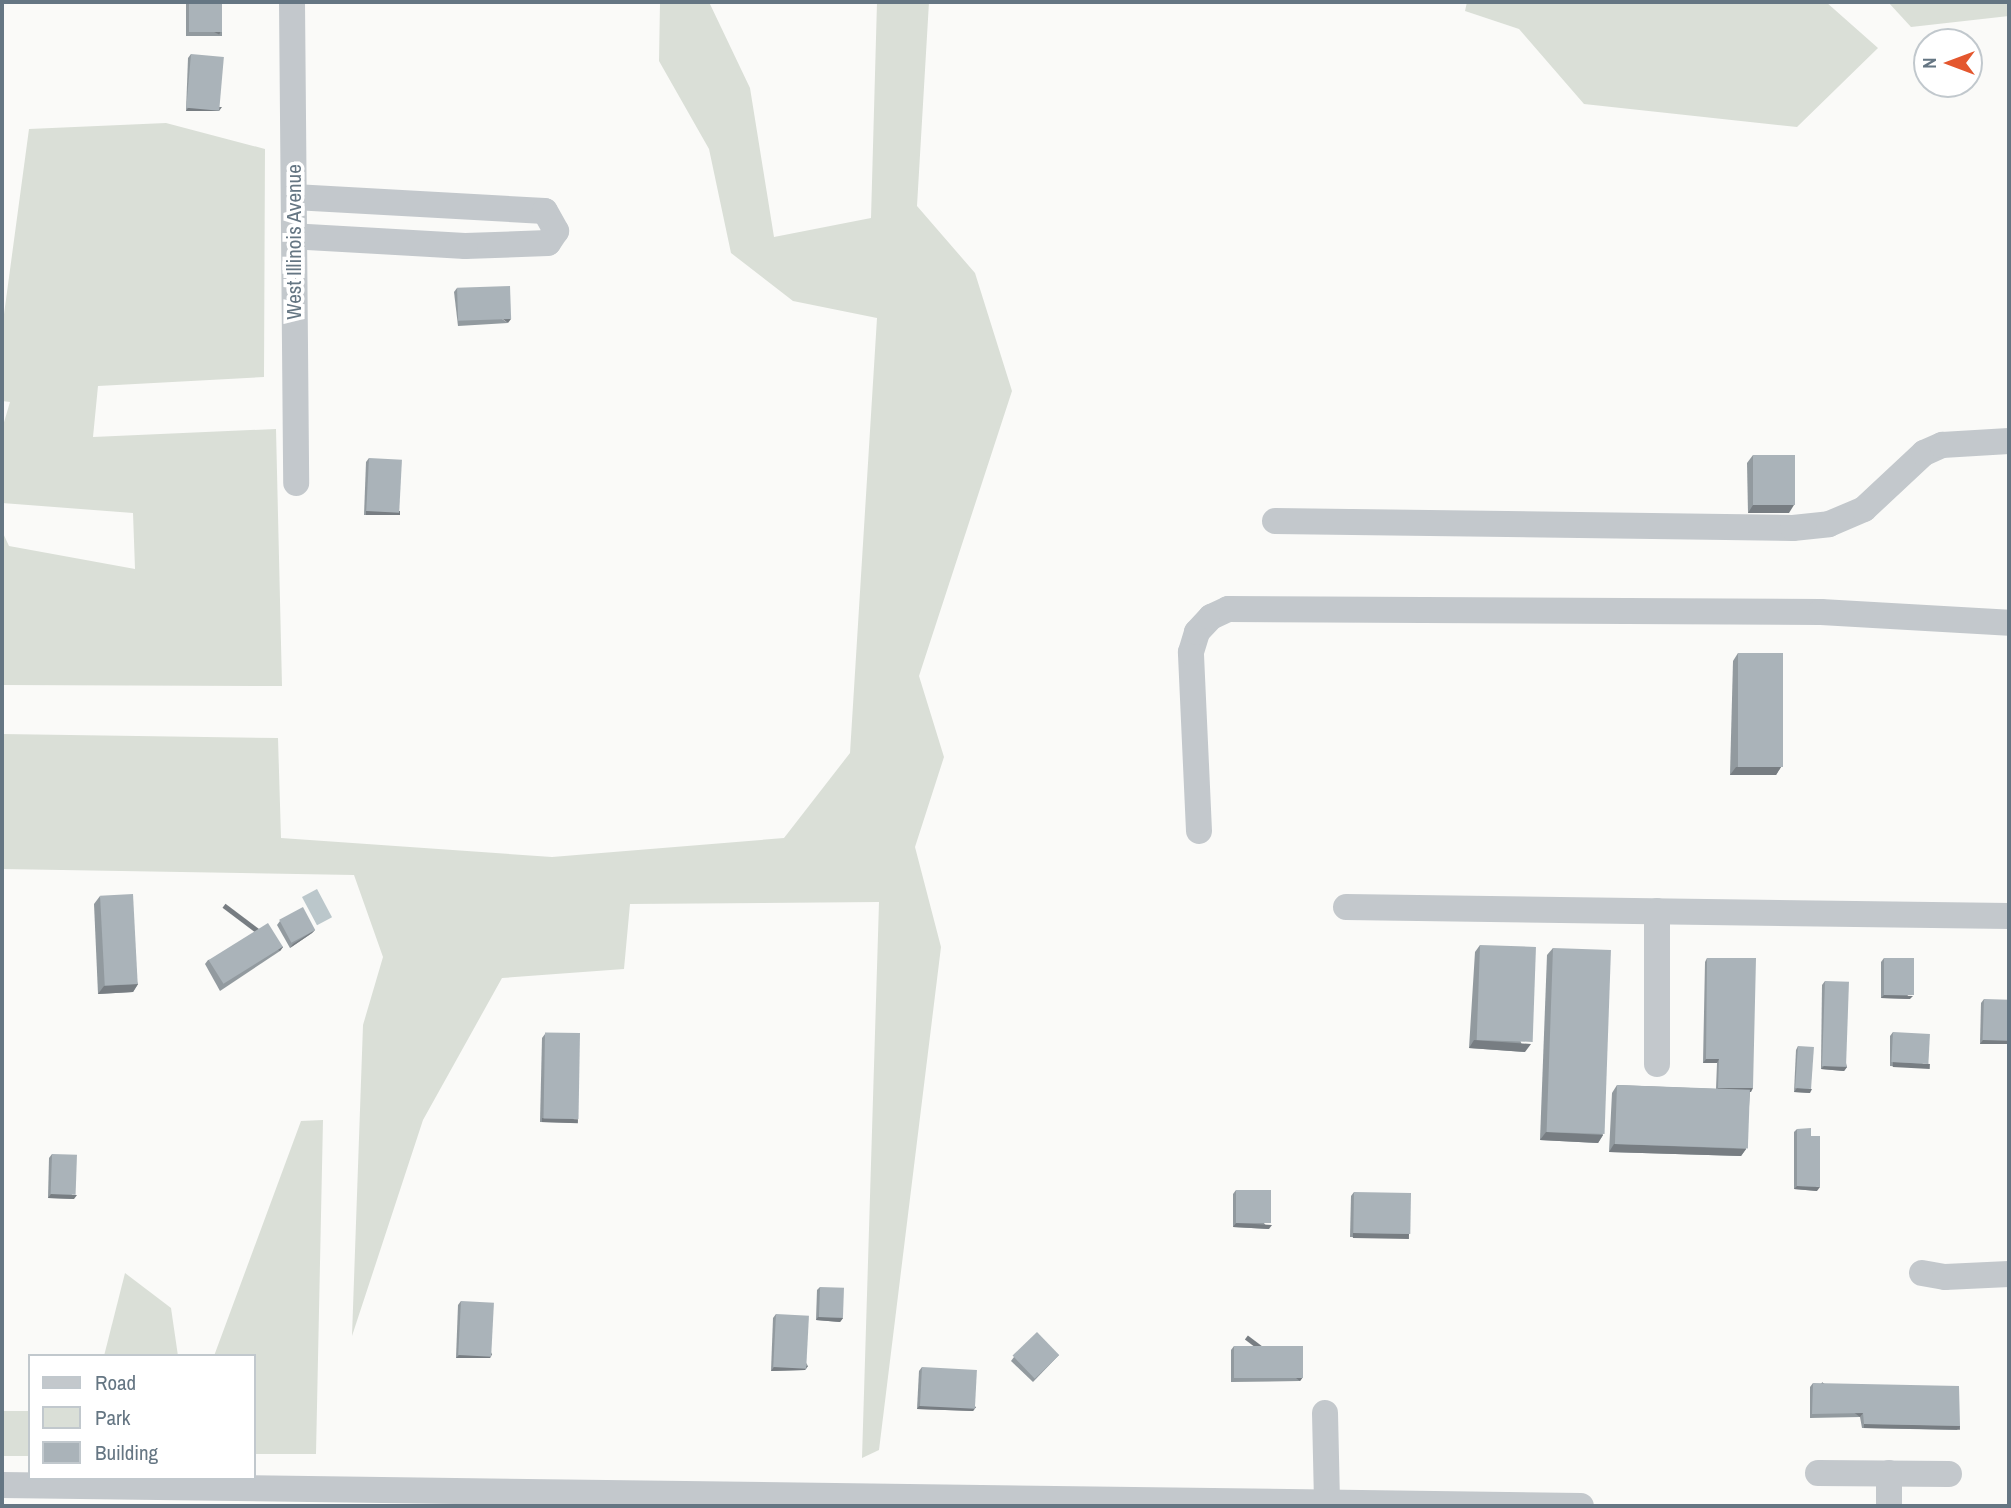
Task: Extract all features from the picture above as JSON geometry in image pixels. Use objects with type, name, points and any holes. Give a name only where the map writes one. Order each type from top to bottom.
[{"type":"street","name":"West Illinois Avenue","points":[[292,2],[296,483]]},
{"type":"street","points":[[294,197],[545,211],[556,231],[548,243],[465,246],[294,236]]},
{"type":"street","points":[[1275,521],[1793,528],[1829,524],[1864,509],[1924,453],[1942,444],[2009,441]]},
{"type":"street","points":[[1199,831],[1191,652],[1197,632],[1211,617],[1228,609],[1821,611],[2009,622]]},
{"type":"street","points":[[1346,907],[2009,916]]},
{"type":"street","points":[[1657,911],[1657,1063]]},
{"type":"street","points":[[1922,1273],[1945,1277],[2009,1274]]},
{"type":"street","points":[[1325,1413],[1326,1503]]},
{"type":"street","points":[[1818,1473],[1949,1474]]},
{"type":"street","points":[[1889,1473],[1889,1506]]},
{"type":"street","points":[[2,1485],[888,1502],[1581,1506]]},
{"type":"green space","points":[[660,2],[709,2],[750,88],[774,237],[871,218],[877,2],[929,2],[917,206],[975,273],[1012,391],[919,676],[944,757],[915,847],[941,947],[879,1450],[862,1458],[879,902],[630,904],[624,969],[502,978],[423,1120],[352,1336],[363,1025],[383,957],[354,875],[2,869],[2,734],[278,738],[281,838],[552,857],[784,838],[850,753],[877,318],[793,301],[731,253],[709,149],[659,61]]},
{"type":"green space","points":[[1467,2],[1826,2],[1878,48],[1797,127],[1584,104],[1519,29],[1465,11]]},
{"type":"green space","points":[[1888,2],[2009,2],[2009,16],[1911,27]]},
{"type":"green space","points":[[166,123],[265,149],[264,377],[98,386],[93,437],[276,429],[282,686],[2,685],[2,531],[9,546],[135,569],[133,513],[2,503],[2,429],[10,402],[2,401],[2,329],[29,129]]},
{"type":"green space","points":[[323,1120],[316,1454],[256,1454],[256,1354],[215,1354],[301,1121]]},
{"type":"green space","points":[[125,1273],[171,1308],[178,1354],[105,1354]]},
{"type":"green space","points":[[2,1411],[28,1411],[28,1456],[2,1456]]},
{"type":"shaded area","points":[[317,889],[332,917],[317,925],[302,897]]},
{"type":"building","points":[[189,2],[222,2],[222,32],[189,32]]},
{"type":"building","points":[[191,54],[224,57],[219,111],[186,108]]},
{"type":"building","points":[[510,286],[511,319],[458,321],[457,288]]},
{"type":"building","points":[[1753,455],[1795,455],[1795,505],[1753,505]]},
{"type":"building","points":[[369,458],[402,460],[399,513],[366,511]]},
{"type":"building","points":[[1738,653],[1783,653],[1783,767],[1738,767]]},
{"type":"building","points":[[133,894],[138,984],[105,986],[100,896]]},
{"type":"building","points":[[303,907],[315,930],[291,943],[279,920]]},
{"type":"building","points":[[268,923],[283,947],[223,984],[209,960]]},
{"type":"building","points":[[1480,945],[1536,947],[1533,1042],[1477,1040]]},
{"type":"building","points":[[1553,948],[1611,950],[1605,1134],[1547,1132]]},
{"type":"building","points":[[1707,958],[1756,958],[1753,1088],[1718,1088],[1719,1059],[1706,1059]]},
{"type":"building","points":[[1884,958],[1914,958],[1914,995],[1884,995]]},
{"type":"building","points":[[1825,981],[1849,982],[1846,1067],[1822,1066]]},
{"type":"building","points":[[1984,999],[2009,1000],[2008,1041],[1983,1040]]},
{"type":"building","points":[[545,1032],[580,1033],[578,1119],[544,1118]]},
{"type":"building","points":[[1893,1032],[1930,1034],[1928,1064],[1891,1062]]},
{"type":"building","points":[[1798,1046],[1814,1047],[1811,1089],[1795,1088]]},
{"type":"building","points":[[1617,1085],[1750,1090],[1748,1149],[1615,1144]]},
{"type":"building","points":[[1811,1128],[1811,1136],[1820,1136],[1820,1187],[1797,1186],[1797,1129]]},
{"type":"building","points":[[52,1154],[77,1155],[76,1195],[51,1194]]},
{"type":"building","points":[[1236,1190],[1271,1190],[1271,1223],[1236,1223]]},
{"type":"building","points":[[1354,1192],[1411,1193],[1410,1234],[1353,1233]]},
{"type":"building","points":[[820,1287],[844,1288],[843,1318],[819,1317]]},
{"type":"building","points":[[461,1301],[494,1303],[491,1357],[458,1355]]},
{"type":"building","points":[[776,1314],[809,1316],[806,1369],[773,1367]]},
{"type":"building","points":[[1037,1332],[1059,1355],[1035,1379],[1013,1356]]},
{"type":"building","points":[[1234,1346],[1303,1346],[1303,1378],[1234,1378]]},
{"type":"building","points":[[922,1367],[977,1370],[975,1409],[920,1406]]},
{"type":"building","points":[[1813,1383],[1959,1386],[1960,1426],[1864,1424],[1863,1413],[1812,1414]]}]
